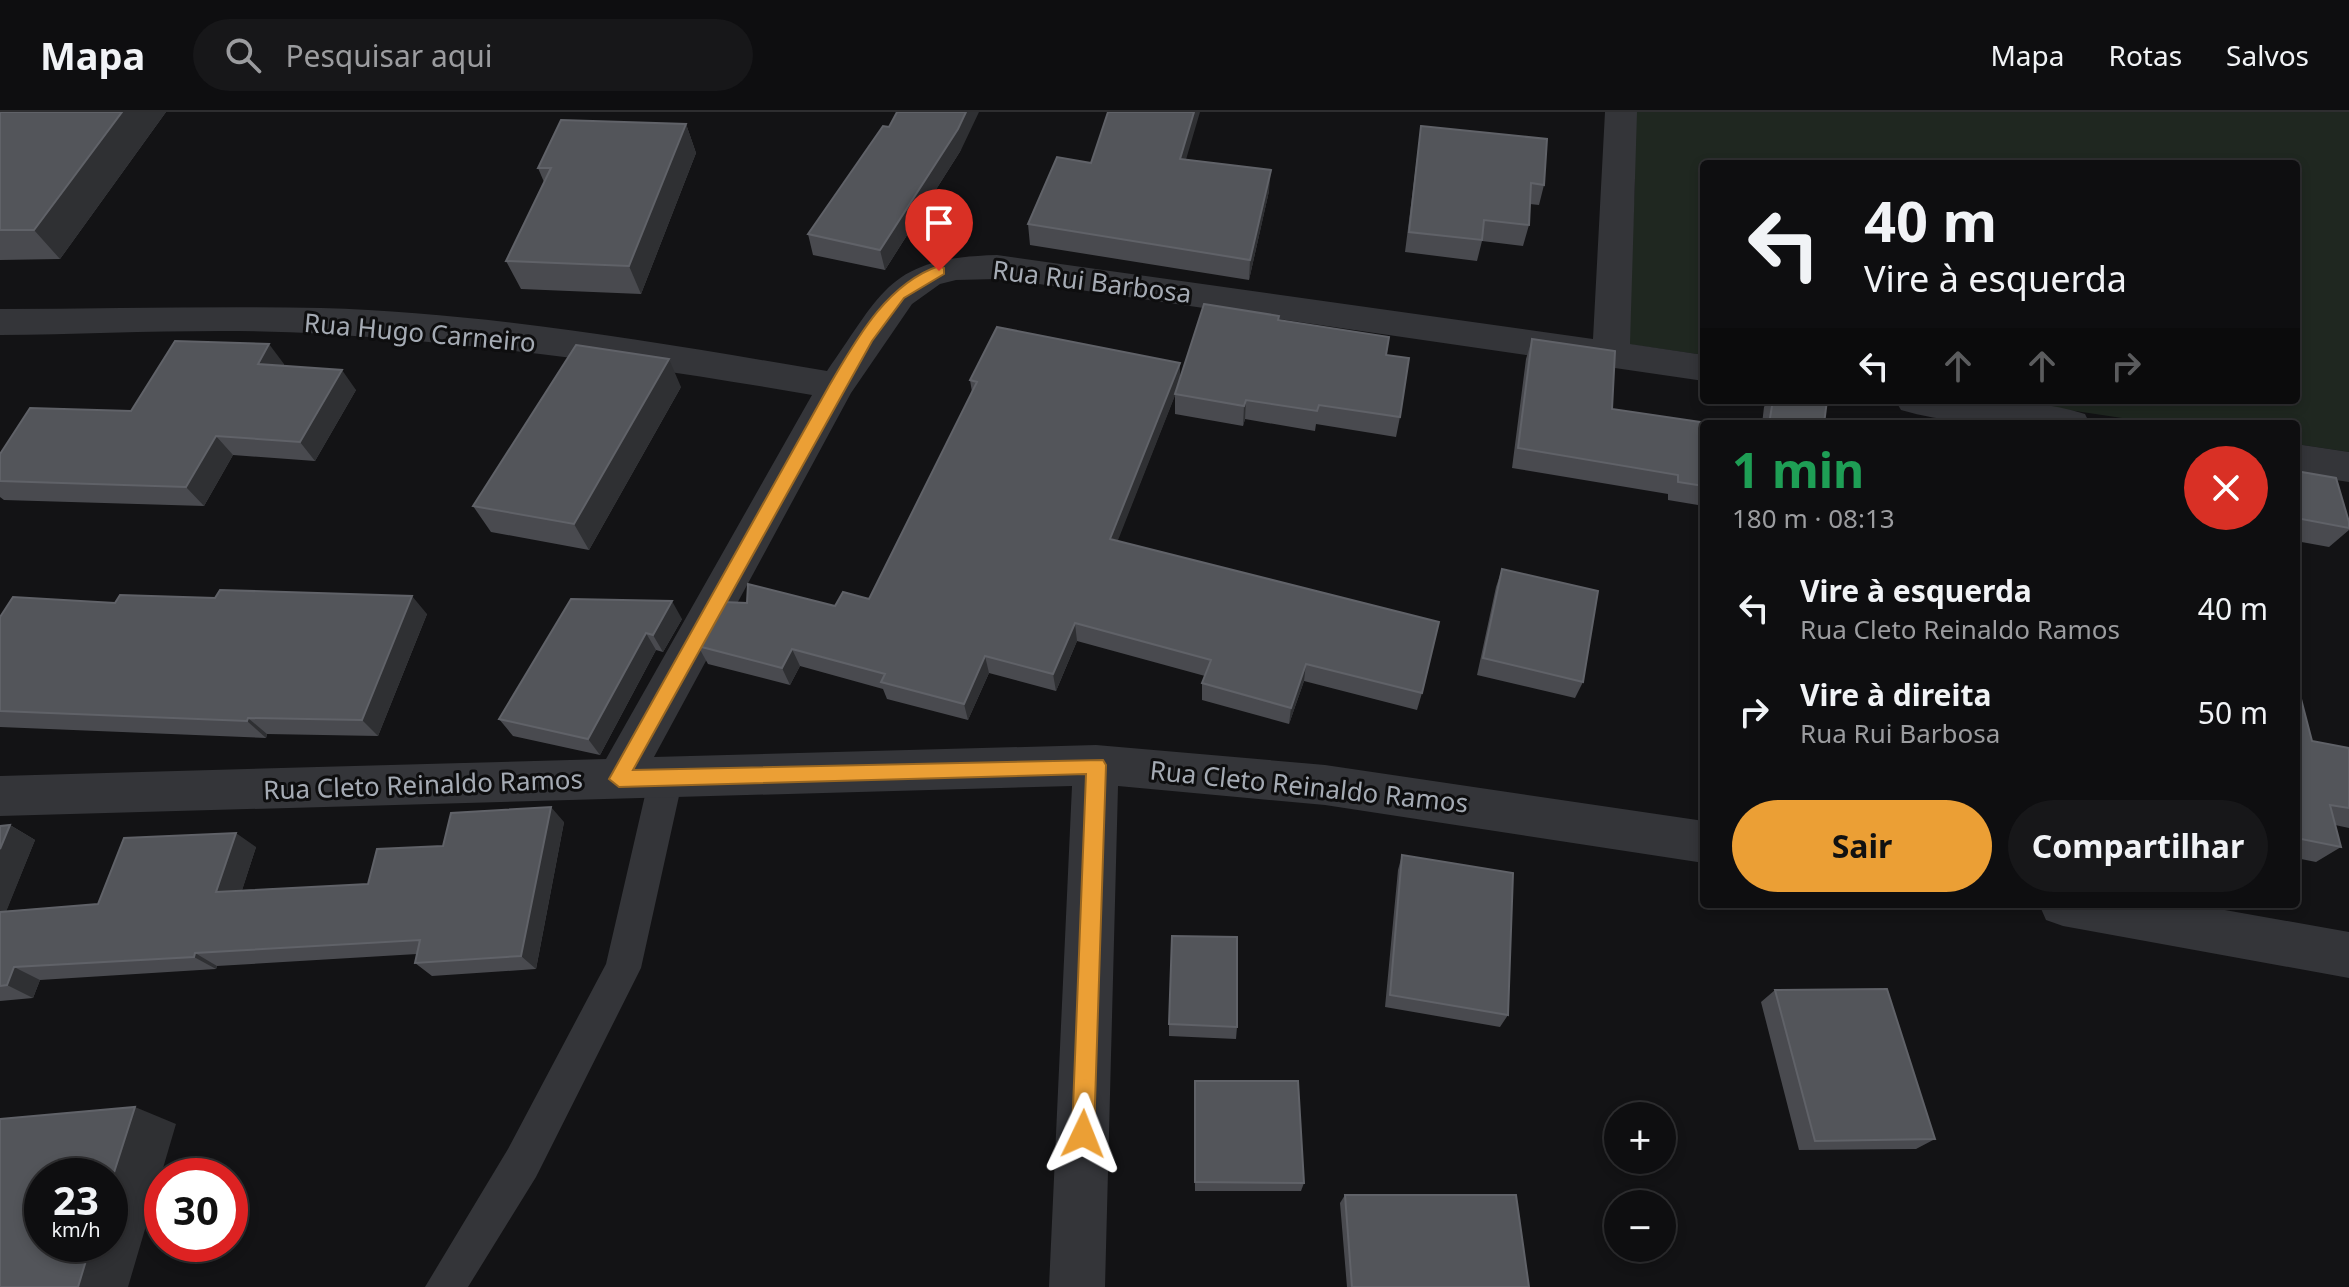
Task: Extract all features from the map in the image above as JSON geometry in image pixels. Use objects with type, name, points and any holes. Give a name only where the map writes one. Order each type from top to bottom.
[{"type":"street","points":[[1611,354],[1621,112]]},
{"type":"street","name":"Rua Rui Barbosa","points":[[619,779],[836,386],[899,295],[928,275],[972,266],[1039,272],[1700,367]]},
{"type":"street","name":"Rua Hugo Carneiro","points":[[0,322],[323,321],[468,332],[645,353],[836,386]]},
{"type":"street","points":[[1940,404],[2045,420]]},
{"type":"street","points":[[2300,460],[2349,467]]},
{"type":"street","points":[[1077,1287],[1096,765]]},
{"type":"street","name":"Rua Cleto Reinaldo Ramos","points":[[0,796],[1096,765],[1215,771],[1485,806],[1700,841]]},
{"type":"street","points":[[2085,908],[2349,955]]},
{"type":"lane","points":[[445,1287],[522,1163],[623,968],[666,778]]},
{"type":"shaded area","points":[[1632,112],[2349,112],[2349,452],[2300,445],[2300,420],[2135,420],[2029,404],[2300,404],[2300,160],[1700,160],[1700,354],[1627,344],[1635,183]]},
{"type":"building","points":[[0,112],[122,112],[34,230],[0,230]]},
{"type":"building","points":[[897,112],[966,112],[880,250],[808,234],[883,126],[889,127]]},
{"type":"building","points":[[1108,112],[1194,112],[1180,159],[1271,170],[1250,260],[1028,224],[1057,157],[1091,163]]},
{"type":"building","points":[[561,120],[686,124],[629,266],[506,261],[551,168],[538,168]]},
{"type":"building","points":[[1421,126],[1547,139],[1544,185],[1531,183],[1529,225],[1484,220],[1482,240],[1409,232]]},
{"type":"building","points":[[1204,304],[1279,316],[1278,320],[1389,337],[1386,355],[1409,358],[1400,417],[1319,405],[1317,411],[1246,400],[1244,406],[1175,394]]},
{"type":"building","points":[[997,327],[1180,363],[1110,539],[1439,622],[1422,693],[1306,664],[1291,708],[1202,683],[1211,660],[1075,623],[1053,674],[985,656],[964,704],[881,682],[885,674],[792,649],[782,668],[698,646],[723,602],[747,603],[748,584],[835,606],[843,592],[869,599],[977,382],[970,380]]},
{"type":"building","points":[[1532,339],[1615,351],[1612,409],[1700,422],[1700,485],[1678,482],[1678,475],[1518,448]]},
{"type":"building","points":[[175,341],[269,344],[258,364],[342,370],[300,442],[216,436],[186,487],[0,481],[0,454],[30,408],[131,411]]},
{"type":"building","points":[[576,345],[669,359],[574,524],[473,506]]},
{"type":"building","points":[[1772,404],[1826,404],[1824,420],[1770,420]]},
{"type":"building","points":[[2300,472],[2336,478],[2349,528],[2300,519]]},
{"type":"building","points":[[1502,569],[1598,591],[1583,682],[1483,658]]},
{"type":"building","points":[[220,590],[412,596],[362,720],[248,718],[247,721],[0,711],[0,617],[13,597],[115,603],[120,595],[215,598]]},
{"type":"building","points":[[571,599],[672,601],[653,635],[646,633],[588,739],[499,719]]},
{"type":"building","points":[[2300,695],[2312,741],[2349,748],[2349,808],[2330,805],[2341,847],[2300,839]]},
{"type":"building","points":[[551,807],[521,956],[415,963],[420,940],[14,967],[7,985],[0,986],[0,912],[98,904],[124,838],[236,833],[216,892],[368,884],[377,849],[443,846],[451,813]]},
{"type":"building","points":[[10,825],[0,849],[0,826]]},
{"type":"building","points":[[1402,855],[1513,873],[1508,1015],[1390,995]]},
{"type":"building","points":[[1172,936],[1237,937],[1237,1027],[1169,1024]]},
{"type":"building","points":[[1887,989],[1935,1139],[1815,1141],[1775,990]]},
{"type":"building","points":[[1195,1081],[1298,1081],[1304,1183],[1195,1182]]},
{"type":"building","points":[[135,1107],[119,1158],[24,1158],[24,1262],[86,1262],[78,1287],[0,1287],[0,1119]]},
{"type":"building","points":[[1345,1195],[1516,1195],[1529,1287],[1352,1287]]},
{"type":"route","points":[[939,271],[915,282],[899,295],[867,337],[836,386],[619,779],[1096,765],[1083,1134]]}]
